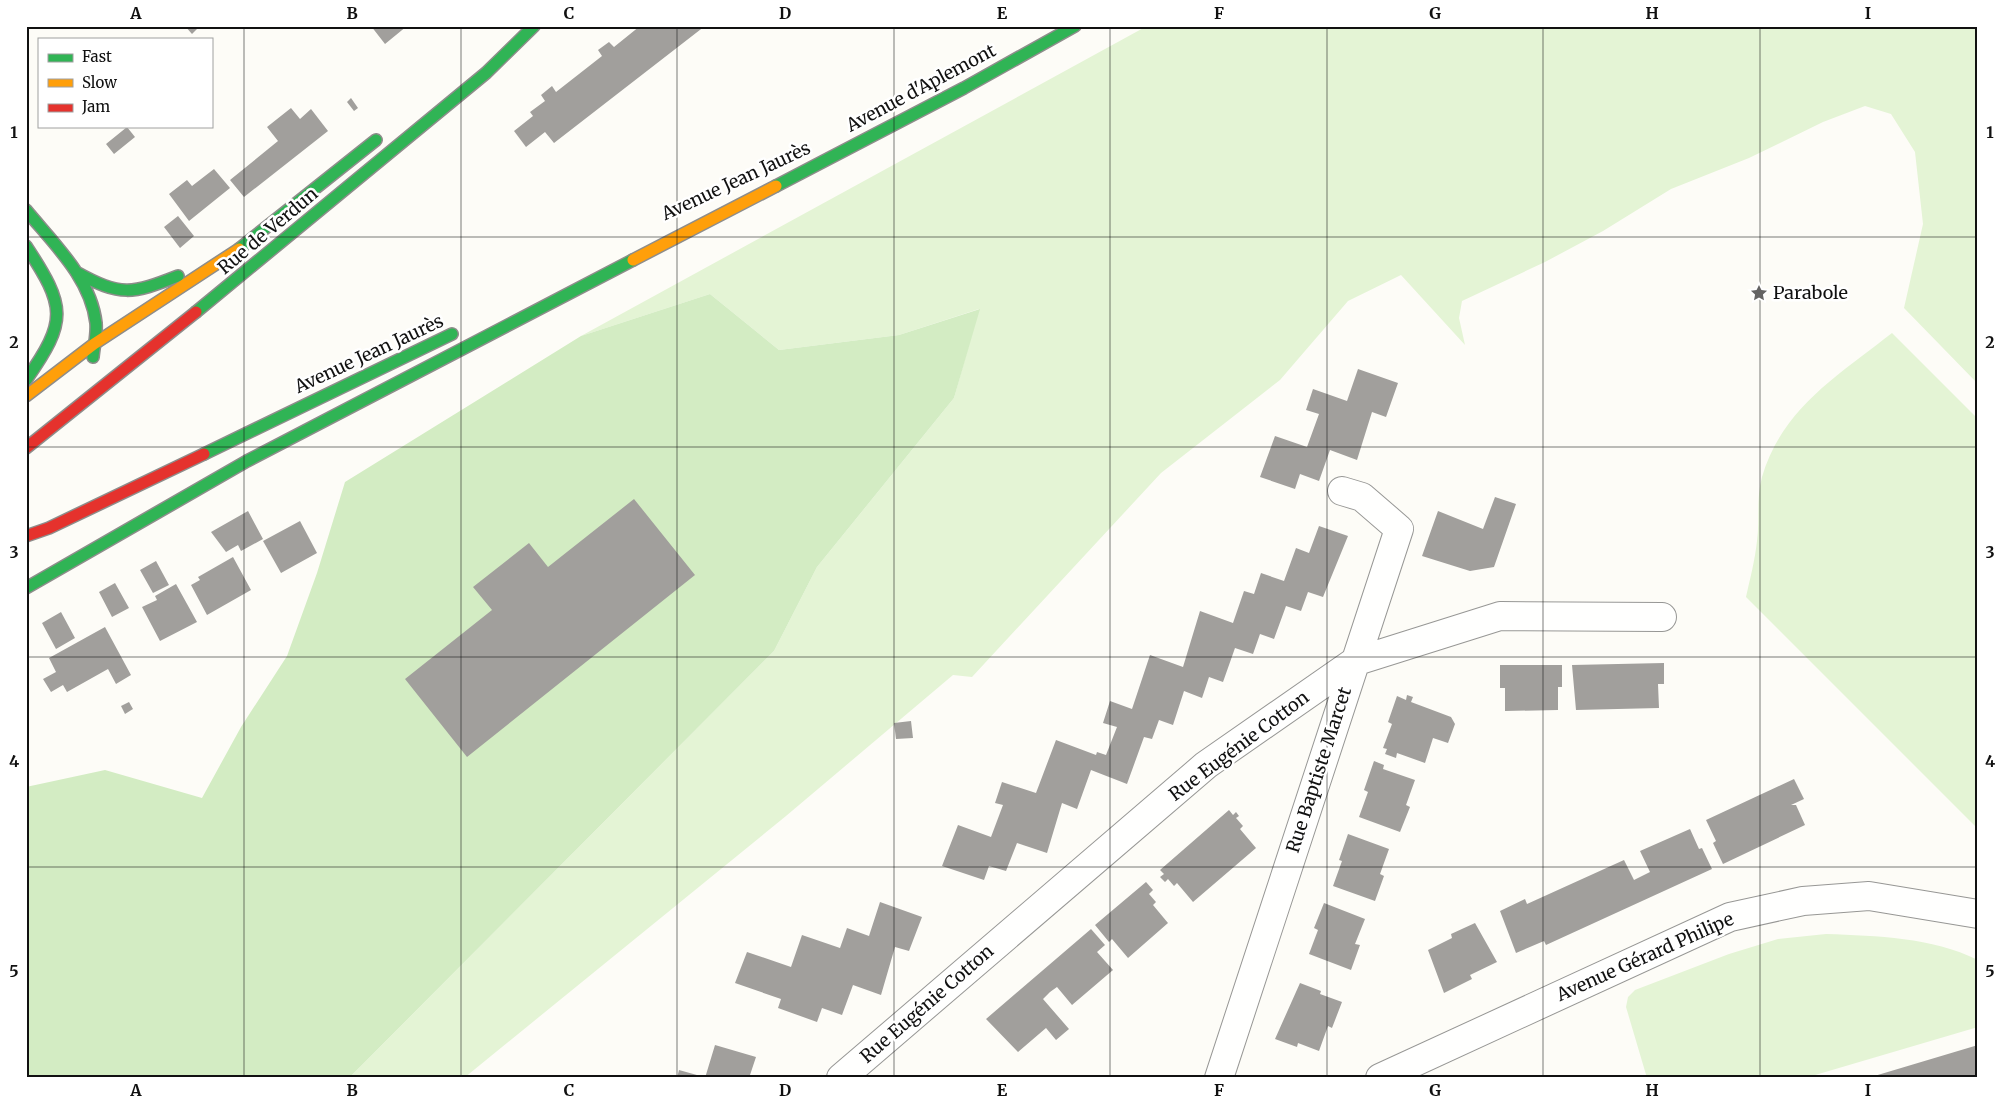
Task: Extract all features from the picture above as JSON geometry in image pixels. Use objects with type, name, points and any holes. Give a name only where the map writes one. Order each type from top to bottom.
[{"type":"street","name":"Avenue d'Aplemont","points":[[837,152],[964,88],[1075,26]]},
{"type":"street","name":"Rue de Verdun","points":[[493,50],[529,30]]},
{"type":"street","name":"Rue de Verdun","points":[[26,448],[254,266],[486,73],[529,30]]},
{"type":"street","name":"Rue de Verdun","points":[[26,396],[94,344],[231,256],[384,134]]},
{"type":"street","name":"Avenue Jean Jaurès","points":[[595,266],[837,152]]},
{"type":"street","name":"Avenue Jean Jaurès","points":[[176,502],[248,461],[837,152]]},
{"type":"street","points":[[26,210],[76,272],[93,308],[96,323],[93,367]]},
{"type":"street","points":[[26,246],[49,282],[57,314],[53,338],[26,380]]},
{"type":"street","points":[[76,272],[96,283],[117,288],[143,290],[231,256]]},
{"type":"street","name":"Avenue Jean Jaurès","points":[[26,536],[49,528],[461,330]]},
{"type":"street","points":[[58,422],[84,384]]},
{"type":"street","name":"Rue Baptiste Marcet","points":[[1219,1078],[1399,529],[1362,497],[1342,491]]},
{"type":"street","points":[[44,563],[176,502]]},
{"type":"street","points":[[26,588],[176,502]]},
{"type":"street","name":"Rue Eugénie Cotton","points":[[841,1078],[1206,765],[1354,662],[1500,616],[1662,617]]},
{"type":"street","name":"Avenue Gérard Philipe","points":[[1380,1078],[1730,917],[1803,901],[1869,896],[1978,914]]},
{"type":"green space","points":[[1147,26],[1978,26],[1978,384],[1904,308],[1923,224],[1915,152],[1891,114],[1865,106],[1823,122],[1749,158],[1671,189],[1603,231],[1545,262],[1462,301],[1459,318],[1465,345],[1401,275],[1348,301],[1280,380],[1161,473],[972,677],[953,675],[786,816],[464,1078],[349,1078],[774,651],[817,567],[954,398],[979,309],[899,335],[779,350],[710,294],[581,336]]},
{"type":"green space","points":[[710,294],[779,350],[899,335],[980,309],[954,398],[817,567],[774,651],[349,1078],[26,1078],[26,787],[105,770],[202,798],[241,727],[287,656],[317,573],[345,482],[581,336]]},
{"type":"green space","points":[[1892,333],[1978,419],[1978,829],[1746,597],[1758,533],[1760,485],[1771,453],[1783,431],[1815,394]]},
{"type":"green space","points":[[1826,934],[1885,937],[1923,942],[1960,952],[1978,960],[1978,1027],[1805,1078],[1647,1078],[1626,1007],[1628,997],[1635,990],[1729,954],[1778,939]]},
{"type":"building","points":[[185,26],[200,26],[192,34]]},
{"type":"building","points":[[371,26],[407,26],[385,44]]},
{"type":"building","points":[[640,26],[705,26],[554,143],[545,132],[526,147],[514,131],[533,116],[530,112],[545,101],[541,95],[552,86],[556,92],[602,56],[598,50],[609,42],[614,47]]},
{"type":"building","points":[[351,98],[358,108],[354,111],[347,102]]},
{"type":"building","points":[[291,108],[300,119],[311,109],[328,131],[244,197],[230,180],[278,141],[267,127]]},
{"type":"building","points":[[126,128],[135,137],[114,154],[106,144]]},
{"type":"building","points":[[214,169],[230,188],[189,221],[169,194],[187,180],[192,186]]},
{"type":"building","points":[[178,216],[194,236],[180,248],[164,227]]},
{"type":"building","points":[[1358,369],[1398,383],[1386,417],[1372,412],[1357,460],[1330,450],[1319,481],[1300,474],[1295,489],[1260,477],[1275,436],[1307,447],[1319,414],[1306,410],[1313,389],[1347,401]]},
{"type":"building","points":[[1495,497],[1516,504],[1494,567],[1470,571],[1422,556],[1438,511],[1483,529]]},
{"type":"building","points":[[634,499],[695,575],[467,757],[405,679],[492,610],[473,587],[529,543],[548,567]]},
{"type":"building","points":[[248,511],[263,539],[241,551],[238,545],[226,552],[211,532]]},
{"type":"building","points":[[300,521],[317,553],[281,573],[263,541]]},
{"type":"building","points":[[1319,526],[1348,536],[1323,597],[1308,592],[1301,611],[1286,606],[1274,639],[1260,634],[1253,654],[1235,648],[1223,682],[1209,677],[1202,698],[1184,691],[1173,725],[1159,720],[1152,739],[1144,737],[1127,784],[1091,770],[1077,809],[1062,803],[1047,853],[1017,843],[1006,871],[989,866],[984,880],[942,866],[958,825],[991,837],[1003,805],[995,803],[1002,782],[1036,793],[1056,740],[1096,755],[1097,752],[1106,755],[1117,727],[1103,723],[1110,701],[1132,709],[1150,655],[1183,667],[1200,611],[1233,623],[1244,591],[1254,594],[1261,573],[1284,581],[1296,548],[1309,553]]},
{"type":"building","points":[[233,557],[251,590],[207,615],[191,585],[200,580],[198,577]]},
{"type":"building","points":[[156,561],[169,585],[153,593],[140,570]]},
{"type":"building","points":[[115,583],[129,608],[112,617],[99,592]]},
{"type":"building","points":[[176,584],[197,622],[160,641],[142,607],[157,600],[155,596]]},
{"type":"building","points":[[61,612],[75,638],[56,649],[42,623]]},
{"type":"building","points":[[105,627],[131,675],[116,684],[108,669],[67,692],[63,685],[51,692],[43,679],[56,672],[49,658]]},
{"type":"building","points":[[1664,663],[1664,684],[1658,684],[1659,708],[1576,710],[1572,665]]},
{"type":"building","points":[[1500,665],[1562,665],[1562,687],[1558,687],[1558,710],[1505,711],[1505,688],[1500,688]]},
{"type":"building","points":[[1407,695],[1413,697],[1411,702],[1451,717],[1455,724],[1448,743],[1433,738],[1425,763],[1397,753],[1396,758],[1385,754],[1387,749],[1383,748],[1392,724],[1388,722],[1397,696],[1406,700]]},
{"type":"building","points":[[129,702],[133,709],[125,714],[121,706]]},
{"type":"building","points":[[911,721],[913,738],[896,739],[894,723]]},
{"type":"building","points":[[1374,761],[1384,765],[1383,769],[1415,780],[1406,805],[1410,807],[1400,832],[1359,817],[1368,792],[1364,790]]},
{"type":"building","points":[[1794,779],[1804,799],[1791,805],[1796,805],[1805,825],[1723,864],[1713,843],[1716,841],[1706,820]]},
{"type":"building","points":[[1229,810],[1233,815],[1236,812],[1239,816],[1236,818],[1243,826],[1240,829],[1256,848],[1193,902],[1177,883],[1174,886],[1168,879],[1165,882],[1160,877],[1164,874],[1160,870]]},
{"type":"building","points":[[1690,829],[1699,849],[1702,848],[1712,869],[1546,945],[1544,941],[1516,953],[1500,911],[1525,899],[1527,904],[1624,860],[1634,880],[1650,872],[1640,851]]},
{"type":"building","points":[[1348,834],[1389,849],[1380,874],[1384,876],[1375,901],[1333,886],[1342,861],[1339,860]]},
{"type":"building","points":[[1146,882],[1153,890],[1149,894],[1156,902],[1153,905],[1168,923],[1128,958],[1112,939],[1109,942],[1095,925]]},
{"type":"building","points":[[880,902],[922,917],[909,951],[895,947],[881,995],[853,985],[842,1015],[822,1008],[817,1022],[778,1008],[781,999],[735,983],[747,952],[791,967],[802,935],[840,948],[847,928],[869,936]]},
{"type":"building","points":[[1324,903],[1365,919],[1355,944],[1360,945],[1351,970],[1309,954],[1318,930],[1314,928]]},
{"type":"building","points":[[1475,923],[1497,962],[1470,975],[1472,979],[1444,993],[1428,950],[1452,938],[1451,934]]},
{"type":"building","points":[[1091,929],[1105,945],[1097,952],[1113,970],[1072,1005],[1057,987],[1050,992],[1043,999],[1069,1029],[1056,1040],[1046,1028],[1018,1052],[986,1019]]},
{"type":"building","points":[[1300,983],[1321,991],[1320,994],[1342,1002],[1332,1028],[1328,1026],[1319,1051],[1298,1043],[1297,1047],[1275,1039]]},
{"type":"building","points":[[715,1045],[756,1057],[749,1078],[705,1078]]},
{"type":"building","points":[[1978,1045],[1978,1078],[1871,1077]]},
{"type":"building","points":[[679,1070],[704,1077],[704,1078],[677,1078]]},
{"type":"traffic: fast","points":[[196,312],[486,73],[534,26]]},
{"type":"traffic: fast","points":[[776,186],[964,88],[1075,26]]},
{"type":"traffic: fast","points":[[239,249],[376,140]]},
{"type":"traffic: fast","points":[[26,210],[59,248],[87,291],[96,323],[93,357]]},
{"type":"traffic: fast","points":[[26,246],[49,284],[55,299],[57,313],[55,327],[49,342],[40,360],[26,380]]},
{"type":"traffic: fast","points":[[26,588],[247,461],[633,260]]},
{"type":"traffic: fast","points":[[76,272],[104,286],[127,290],[149,286],[178,276]]},
{"type":"traffic: fast","points":[[204,454],[452,334]]},
{"type":"traffic: slow","points":[[633,260],[776,186]]},
{"type":"traffic: slow","points":[[26,396],[94,344],[239,249]]},
{"type":"traffic: jam","points":[[26,448],[196,312]]},
{"type":"traffic: jam","points":[[26,536],[49,528],[204,454]]},
{"type":"place","name":"Parabole","points":[[1759,293]]}]
